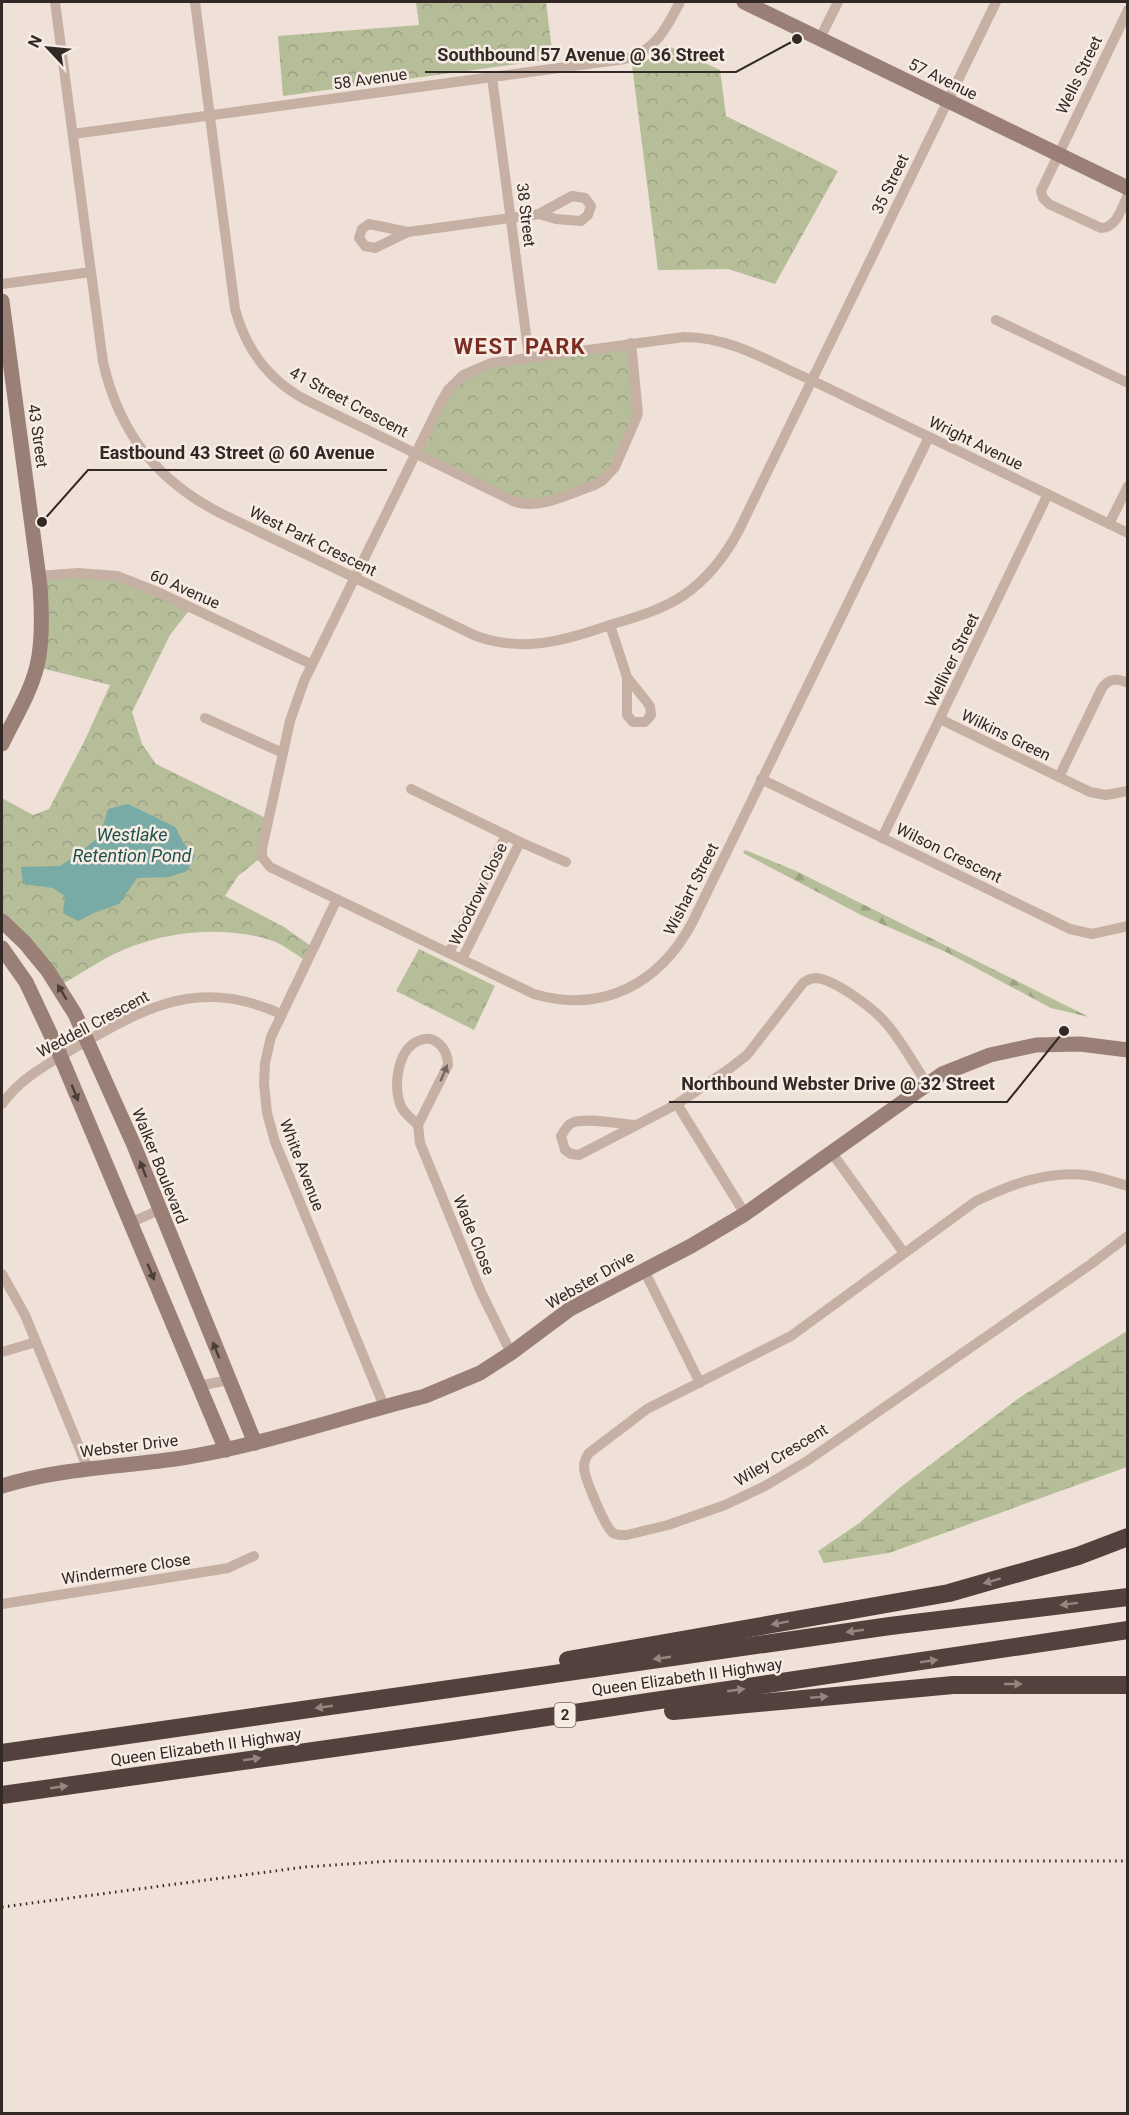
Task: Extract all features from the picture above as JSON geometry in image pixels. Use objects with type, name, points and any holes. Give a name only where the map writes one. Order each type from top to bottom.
[{"type":"highway","points":[[353,1703],[431,1683],[949,1593],[1078,1557],[1128,1537]]},
{"type":"highway","name":"Queen Elizabeth II Highway","points":[[2,1753],[890,1626],[1128,1597]]},
{"type":"highway","name":"Queen Elizabeth II Highway","points":[[2,1795],[447,1732],[1128,1630]]},
{"type":"highway","points":[[447,1732],[953,1685],[1128,1686]]},
{"type":"highway","points":[[1078,1685],[1128,1690]]},
{"type":"street","name":"West Park Crescent","points":[[55,2],[107,380],[124,423],[144,452],[173,483],[194,499],[461,629],[491,640],[511,644],[550,643],[655,611],[673,602],[692,588],[715,566],[738,532],[811,380]]},
{"type":"street","name":"41 Street Crescent","points":[[195,2],[235,309],[247,344],[263,368],[294,394],[521,504],[538,504],[602,481],[615,467],[638,414],[631,344]]},
{"type":"street","name":"58 Avenue","points":[[73,134],[632,57],[649,49],[657,42],[680,2]]},
{"type":"street","name":"57 Avenue","points":[[744,2],[1128,188]]},
{"type":"street","points":[[820,38],[838,2]]},
{"type":"street","name":"35 Street","points":[[811,380],[996,2]]},
{"type":"street","name":"Wells Street","points":[[1128,10],[1041,191],[1043,198],[1049,204],[1097,227],[1106,228],[1115,220],[1128,195]]},
{"type":"street","name":"38 Street","points":[[492,77],[529,357]]},
{"type":"street","points":[[408,232],[539,214]]},
{"type":"street","points":[[2,284],[91,272]]},
{"type":"street","name":"43 Street","points":[[2,301],[38,576],[42,627],[37,667],[2,744]]},
{"type":"street","points":[[996,320],[1128,383]]},
{"type":"street","name":"Wright Avenue","points":[[529,357],[684,337],[714,340],[748,350],[1128,533]]},
{"type":"street","name":"Wishart Street","points":[[529,357],[491,363],[463,375],[448,390],[442,400],[311,664],[295,705],[264,837],[262,857],[270,867],[525,990],[559,999],[599,998],[639,983],[660,968],[675,952],[684,938],[928,436]]},
{"type":"street","points":[[1109,524],[1128,486]]},
{"type":"street","name":"Welliver Street","points":[[882,838],[1048,494]]},
{"type":"street","name":"60 Avenue","points":[[38,576],[78,573],[117,576],[160,593],[311,664]]},
{"type":"street","points":[[609,626],[627,677]]},
{"type":"street","name":"Wilkins Green","points":[[1059,777],[1102,688],[1111,680],[1116,679],[1128,683]]},
{"type":"street","points":[[205,718],[283,753]]},
{"type":"street","name":"Wilkins Green","points":[[940,719],[1097,794],[1128,791]]},
{"type":"street","name":"Wilson Crescent","points":[[761,779],[1070,929],[1092,934],[1128,926]]},
{"type":"street","name":"Woodrow Close","points":[[411,789],[566,862]]},
{"type":"street","name":"Woodrow Close","points":[[449,953],[506,835]]},
{"type":"street","name":"Woodrow Close","points":[[462,959],[520,842]]},
{"type":"street","name":"White Avenue","points":[[337,899],[280,1014],[271,1037],[265,1063],[265,1098],[270,1127],[384,1406]]},
{"type":"street","name":"Walker Boulevard","points":[[2,921],[57,982],[88,1041],[133,1143],[255,1443]]},
{"type":"street","points":[[2,948],[26,982],[61,1056],[226,1450]]},
{"type":"street","points":[[634,1125],[597,1121],[578,1122],[570,1124],[561,1136],[565,1150],[579,1155],[677,1104],[747,1055],[803,983],[810,978],[818,978],[835,985],[884,1020],[927,1084]]},
{"type":"street","name":"Weddell Crescent","points":[[2,1104],[30,1075],[61,1056],[142,1012],[167,1003],[189,998],[219,997],[257,1004],[280,1014]]},
{"type":"street","name":"Wade Close","points":[[418,1125],[403,1110],[398,1098],[396,1080],[398,1070],[409,1048],[417,1041],[428,1039],[438,1042],[444,1048],[448,1056],[448,1065],[418,1125],[420,1143],[484,1300],[511,1353]]},
{"type":"street","name":"Webster Drive","points":[[2,1486],[45,1475],[182,1458],[226,1450],[425,1396],[480,1373],[570,1309],[745,1215],[927,1084],[965,1064],[1021,1047],[1069,1044],[1128,1050]]},
{"type":"street","points":[[677,1104],[745,1215]]},
{"type":"street","points":[[832,1152],[904,1253]]},
{"type":"street","name":"Wiley Crescent","points":[[1128,1186],[1088,1175],[1062,1174],[1009,1185],[976,1201],[791,1336],[647,1409],[587,1456],[584,1471],[602,1518],[611,1532],[627,1535],[668,1525],[725,1505],[765,1486],[816,1454],[1128,1236]]},
{"type":"street","points":[[130,1223],[159,1210]]},
{"type":"street","points":[[644,1270],[700,1383]]},
{"type":"street","points":[[2,1274],[16,1295],[87,1469]]},
{"type":"street","points":[[2,1352],[36,1342]]},
{"type":"street","points":[[198,1386],[229,1380]]},
{"type":"street","name":"Windermere Close","points":[[2,1604],[228,1568],[254,1556]]},
{"type":"green space","points":[[416,2],[546,2],[553,59],[283,96],[278,36],[419,25]]},
{"type":"green space","points":[[666,45],[720,70],[726,116],[838,171],[775,284],[728,269],[658,270],[632,65],[642,64]]},
{"type":"green space","points":[[631,343],[637,419],[607,477],[531,504],[415,453],[442,400],[473,369]]},
{"type":"green space","points":[[38,576],[117,576],[191,608],[170,635],[132,712],[142,744],[156,764],[268,819],[262,857],[238,876],[225,896],[284,927],[311,946],[305,960],[273,941],[254,936],[212,932],[191,933],[150,940],[130,947],[106,958],[61,985],[2,916],[2,798],[33,815],[49,809],[84,742],[110,685],[37,667]]},
{"type":"green space","points":[[745,850],[794,870],[1089,1017],[1051,1008],[948,953],[863,916],[743,853]]},
{"type":"green space","points":[[419,949],[495,986],[474,1030],[396,991]]},
{"type":"green space","points":[[1127,1331],[1127,1467],[889,1553],[824,1563],[818,1551],[858,1524],[902,1486],[1019,1398]]},
{"type":"water","name":"Westlake Retention Pond","points":[[128,804],[175,827],[184,844],[195,856],[187,871],[169,877],[137,878],[119,904],[78,921],[63,913],[65,896],[53,888],[23,884],[21,867],[60,866],[100,836],[108,809]]},
{"type":"railway","points":[[2,1907],[305,1867],[391,1861],[1128,1861]]},
{"type":"place","name":"Southbound 57 Avenue @ 36 Street","points":[[797,39]]},
{"type":"place","name":"Eastbound 43 Street @ 60 Avenue","points":[[42,522]]},
{"type":"place","name":"Northbound Webster Drive @ 32 Street","points":[[1064,1031]]},
{"type":"district","name":"WEST PARK","points":[[520,346]]}]
